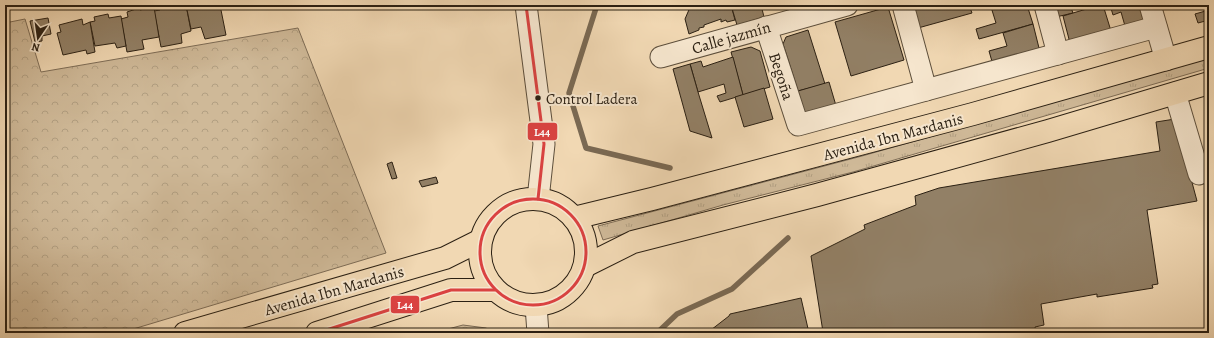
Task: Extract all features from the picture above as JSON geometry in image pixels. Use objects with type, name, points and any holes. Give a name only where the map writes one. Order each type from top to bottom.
[{"type":"main road","name":"Avenida Ibn Mardanis","points":[[574,218],[652,199],[973,114],[1209,47]]},
{"type":"main road","points":[[585,266],[633,242],[816,195],[1048,131],[1209,83]]},
{"type":"main road","points":[[538,199],[552,202],[564,208],[574,218],[583,232],[587,249],[585,266],[578,281],[567,294],[552,302],[536,306],[514,302],[507,299],[495,290],[485,276],[480,259],[481,240],[486,226],[496,214],[508,205],[523,200],[538,199]]},
{"type":"main road","name":"Avenida Ibn Mardanis","points":[[185,333],[445,258],[481,240]]},
{"type":"main road","points":[[317,333],[451,290],[495,290]]},
{"type":"street","points":[[526,5],[544,144],[538,199]]},
{"type":"street","name":"Calle jazmín","points":[[661,57],[847,5]]},
{"type":"street","points":[[902,5],[926,90],[1156,27]]},
{"type":"street","points":[[1045,5],[1058,54]]},
{"type":"street","points":[[1150,5],[1166,60]]},
{"type":"street","name":"Begoña","points":[[766,27],[798,125],[926,90]]},
{"type":"street","points":[[1175,93],[1199,174]]},
{"type":"street","points":[[536,306],[538,333]]},
{"type":"green space","points":[[25,19],[41,72],[298,28],[386,253],[120,333],[5,333],[5,23]]},
{"type":"green space","points":[[1209,58],[1209,68],[853,172],[723,205],[603,240],[598,226],[862,156]]},
{"type":"green space","points":[[463,325],[486,328],[495,333],[433,333]]},
{"type":"building","points":[[158,5],[186,5],[191,31],[181,34],[182,43],[161,47],[154,11],[160,10]]},
{"type":"building","points":[[186,5],[220,5],[226,35],[205,39],[201,27],[191,29]]},
{"type":"building","points":[[691,5],[731,5],[735,20],[727,22],[726,20],[721,22],[721,19],[704,25],[704,27],[699,28],[699,30],[689,34],[685,19]]},
{"type":"building","points":[[731,5],[761,5],[764,17],[737,25]]},
{"type":"building","points":[[911,5],[969,5],[972,13],[918,28]]},
{"type":"building","points":[[1000,5],[1027,5],[1033,24],[979,39],[976,29],[996,23],[991,7]]},
{"type":"building","points":[[1053,5],[1070,5],[1073,13],[1056,17]]},
{"type":"building","points":[[1103,5],[1111,31],[1070,43],[1063,16]]},
{"type":"building","points":[[1110,5],[1139,5],[1144,22],[1125,26],[1121,12],[1113,15]]},
{"type":"building","points":[[154,7],[159,37],[142,40],[144,49],[127,52],[121,19],[128,17],[127,12],[139,8],[140,10]]},
{"type":"building","points":[[888,7],[904,60],[851,76],[835,22]]},
{"type":"building","points":[[1209,10],[1209,20],[1198,23],[1195,14]]},
{"type":"building","points":[[108,14],[109,18],[121,16],[126,46],[117,48],[115,43],[95,46],[90,22],[95,21],[94,17]]},
{"type":"building","points":[[48,18],[51,34],[42,36],[42,41],[35,42],[30,21]]},
{"type":"building","points":[[82,19],[83,25],[90,22],[95,52],[87,54],[86,50],[63,55],[57,33],[61,32],[59,25]]},
{"type":"building","points":[[1033,24],[1040,52],[993,65],[989,51],[1007,46],[1003,33]]},
{"type":"building","points":[[808,30],[825,84],[798,91],[783,44],[786,37]]},
{"type":"building","points":[[751,47],[760,51],[770,87],[743,95],[731,52]]},
{"type":"building","points":[[733,57],[743,95],[720,102],[717,96],[726,93],[724,84],[698,92],[690,64],[701,61],[703,67]]},
{"type":"building","points":[[690,64],[712,138],[690,131],[673,69]]},
{"type":"building","points":[[829,82],[837,109],[806,118],[798,91]]},
{"type":"building","points":[[764,88],[773,119],[744,127],[735,97]]},
{"type":"building","points":[[1175,119],[1197,201],[1147,210],[1158,284],[1152,285],[1153,288],[1097,297],[1097,294],[1041,304],[1044,325],[1035,327],[1036,333],[820,333],[823,332],[811,256],[865,229],[864,225],[916,205],[915,196],[939,188],[1160,151],[1156,122]]},
{"type":"building","points":[[392,162],[397,178],[392,179],[387,164]]},
{"type":"building","points":[[436,177],[438,183],[422,187],[419,181]]},
{"type":"building","points":[[801,298],[809,333],[707,333],[730,314]]},
{"type":"waterway","points":[[597,5],[569,93],[586,148],[670,168]]},
{"type":"waterway","points":[[657,333],[677,314],[732,289],[788,238]]},
{"type":"transit line","name":"L44","points":[[526,5],[544,144],[538,199]]},
{"type":"transit line","name":"L44","points":[[533,199],[553,203],[571,214],[582,232],[586,252],[582,272],[571,290],[553,301],[533,305],[513,301],[495,290],[484,272],[480,252],[484,232],[495,214],[513,203],[533,199]]},
{"type":"transit line","name":"L44","points":[[317,333],[451,290],[495,290]]},
{"type":"place","name":"Control Ladera","points":[[538,98]]}]
